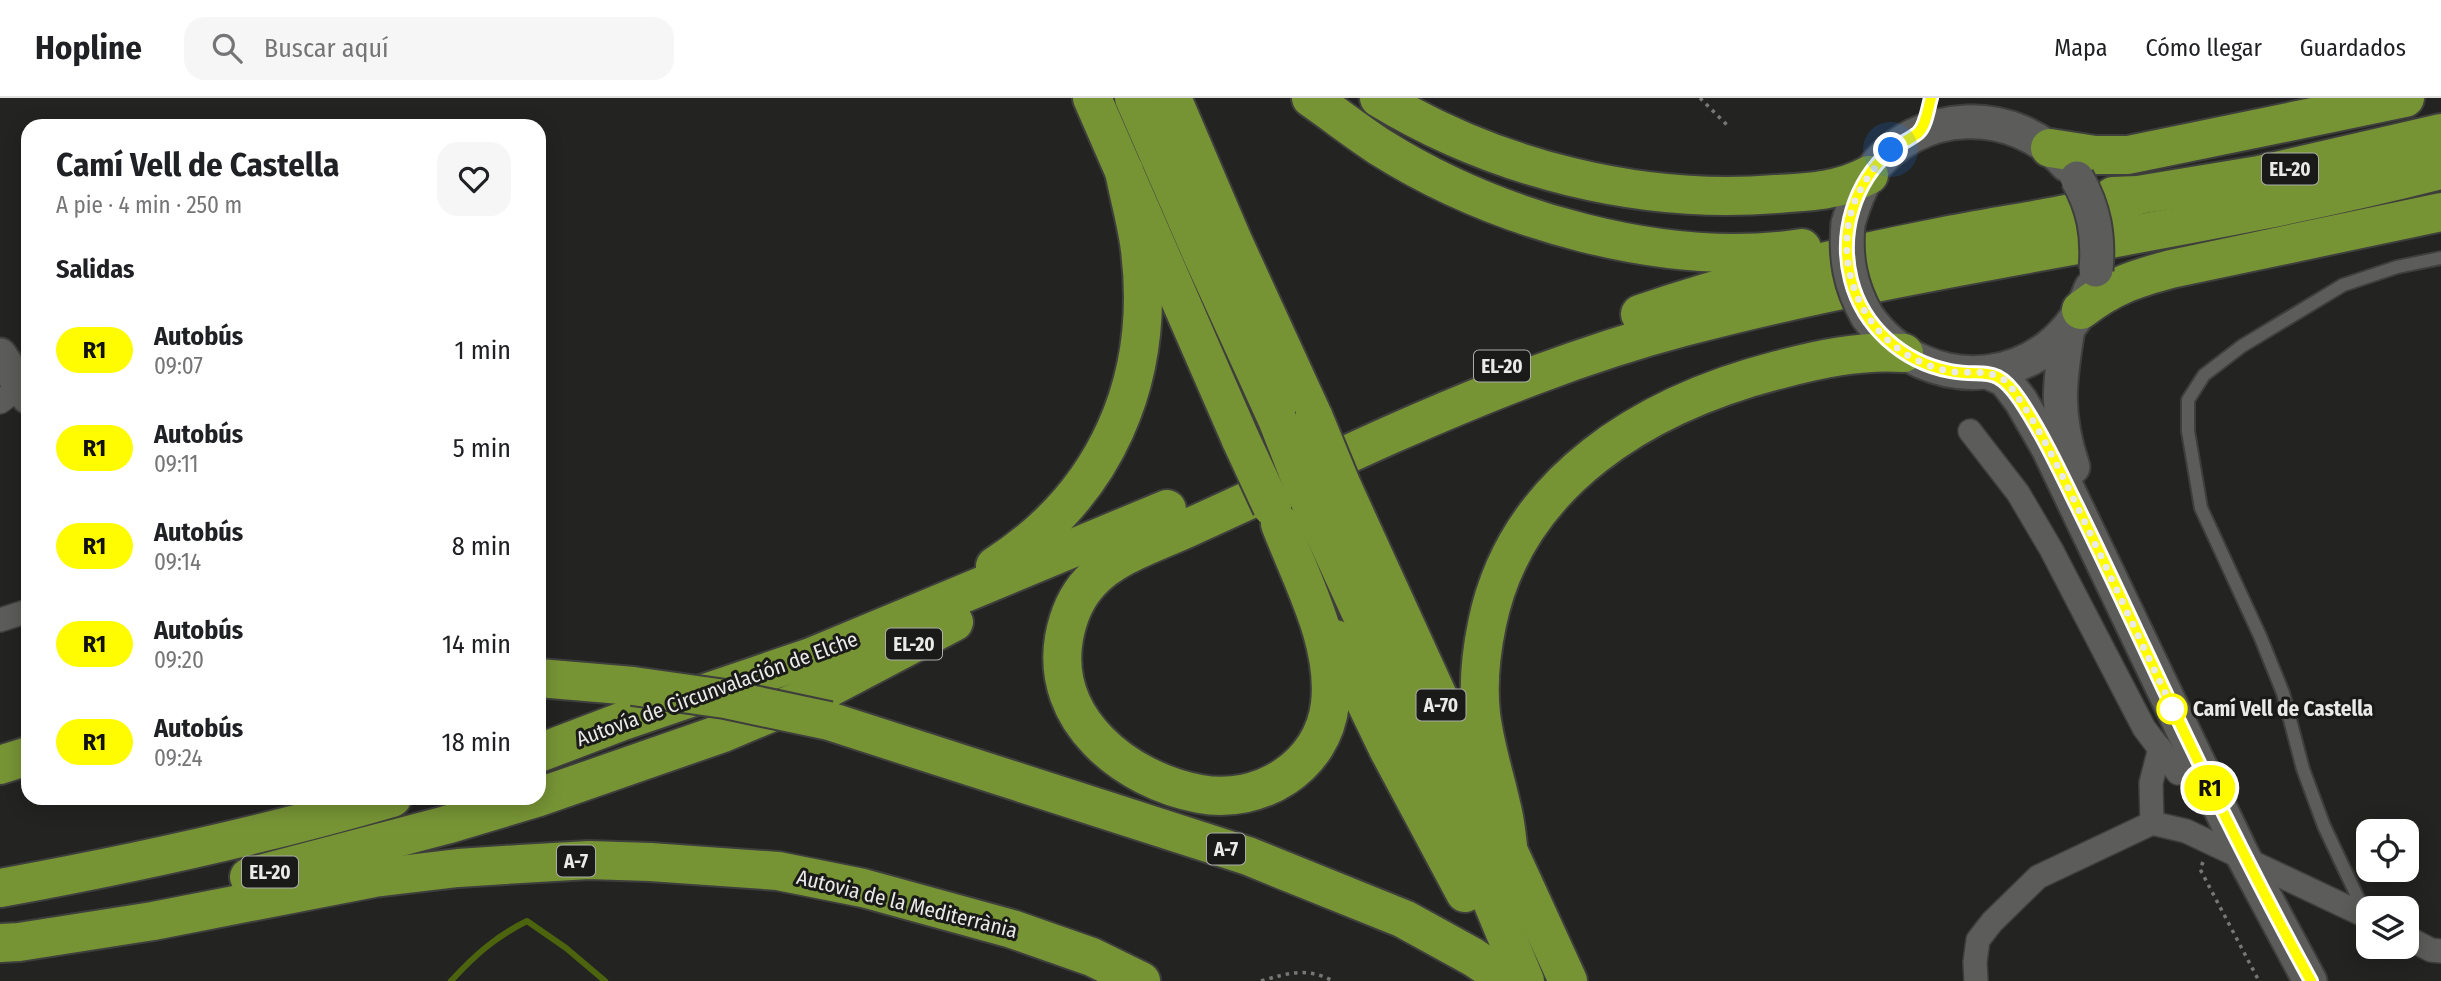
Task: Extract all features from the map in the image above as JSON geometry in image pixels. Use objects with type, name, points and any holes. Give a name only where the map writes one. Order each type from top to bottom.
[{"type":"highway","points":[[1092,98],[1241,440],[1297,498],[1388,749],[1444,859],[1517,981]]},
{"type":"highway","name":"A-70","points":[[1134,98],[1204,259],[1295,419]]},
{"type":"highway","name":"A-70","points":[[1172,98],[1233,241],[1295,419],[1297,498],[1496,867],[1541,924],[1568,981]]},
{"type":"highway","points":[[1311,98],[1381,148],[1465,192],[1567,229],[1666,247],[1712,251],[1789,250],[2107,196],[2138,195]]},
{"type":"highway","points":[[1379,98],[1437,128],[1525,163],[1632,189],[1678,194],[1756,196],[1848,186],[1869,174]]},
{"type":"highway","points":[[2050,148],[2095,155],[2128,155],[2405,98]]},
{"type":"highway","name":"EL-20","points":[[895,624],[1553,345],[1673,303],[1761,276],[1941,236],[2100,208],[2138,195],[2259,175],[2377,150],[2441,133]]},
{"type":"highway","name":"EL-20","points":[[1297,498],[1455,406],[1560,365],[1681,328],[1812,296],[1961,265],[2267,211],[2441,170]]},
{"type":"highway","points":[[895,624],[1023,548],[1050,524],[1106,452],[1130,393],[1142,335],[1140,249],[1124,171]]},
{"type":"highway","points":[[2074,319],[2104,292],[2132,280],[2171,269],[2441,212]]},
{"type":"highway","points":[[1496,867],[1503,809],[1481,713],[1486,625],[1498,584],[1518,540],[1542,506],[1573,473],[1606,446],[1639,425],[1712,391],[1758,375],[1822,359],[1882,352],[1904,353]]},
{"type":"highway","points":[[1297,498],[1329,667],[1330,702],[1324,733],[1309,757],[1293,771],[1260,789],[1222,795],[1199,794],[1136,770],[1114,755],[1088,731],[1072,707],[1062,677],[1062,649],[1068,617],[1080,594],[1094,576],[1123,558],[1297,498]]},
{"type":"highway","name":"Autovía de Circunvalación de Elche","points":[[546,795],[723,733],[827,689],[901,652],[941,628],[1163,526],[1226,501],[1297,498]]},
{"type":"highway","name":"Autovía de Circunvalación de Elche","points":[[546,749],[811,657],[895,624]]},
{"type":"highway","name":"A-7","points":[[546,679],[634,686],[724,699],[829,721],[1248,856],[1404,919],[1473,957],[1509,981]]},
{"type":"highway","points":[[0,765],[21,758]]},
{"type":"highway","name":"EL-20","points":[[0,888],[139,860],[368,805]]},
{"type":"highway","name":"Autovía de Circunvalación de Elche","points":[[0,929],[277,870],[514,805]]},
{"type":"highway","name":"Autovia de la Mediterrània","points":[[0,943],[153,921],[386,876],[458,867],[589,860],[650,862],[778,871],[863,888],[1012,929],[1092,957],[1140,981]]},
{"type":"highway","name":"A-70","points":[[1496,867],[1525,981]]},
{"type":"main road","points":[[1920,132],[1931,98]]},
{"type":"main road","points":[[1986,98],[2014,128],[2050,148],[2077,178],[2093,213],[2097,232],[2096,270],[2090,290],[2074,319],[2057,340],[2032,358],[1987,372],[1953,372],[1919,361],[1883,336],[1867,316],[1851,281],[1847,262],[1848,224],[1856,198],[1869,174],[1891,150],[1920,132],[1938,125],[1976,121],[2014,128]]},
{"type":"main road","points":[[2074,319],[2059,395],[2064,439],[2103,558]]},
{"type":"main road","points":[[0,355],[16,395]]},
{"type":"main road","points":[[1987,372],[2005,380],[2021,401],[2048,447],[2103,558],[2228,850],[2311,981]]},
{"type":"street","points":[[1970,431],[2018,493],[2144,728],[2178,773]]},
{"type":"street","points":[[0,620],[21,613]]},
{"type":"street","points":[[2152,822],[2151,783],[2160,748]]},
{"type":"street","points":[[1976,981],[1978,940],[1992,922],[2038,877],[2152,822],[2186,831],[2356,912]]},
{"type":"street","points":[[2419,944],[2431,950],[2441,951]]},
{"type":"lane","points":[[2357,896],[2324,826],[2303,769],[2283,693],[2201,508],[2188,431],[2188,400],[2204,376],[2242,346],[2343,285],[2397,267],[2441,257]]},
{"type":"path","points":[[1700,98],[1729,127]]},
{"type":"path","points":[[2228,850],[2200,869],[2259,981]]},
{"type":"path","points":[[1261,981],[1286,974],[1318,973],[1333,981]]},
{"type":"waterway","points":[[451,981],[486,947],[527,921],[566,948],[605,981]]},
{"type":"bus line","name":"R1","points":[[1931,98],[1920,132],[1891,150],[1869,174],[1853,206],[1846,243],[1847,262],[1857,299],[1874,326],[1904,353],[1935,368],[1953,372],[1987,372],[2005,380],[2021,401],[2048,447],[2103,558],[2243,856],[2311,981]]},
{"type":"place","name":"Camí Vell de Castella","points":[[2172,709]]},
{"type":"route","points":[[1891,150],[1869,174],[1853,206],[1848,224],[1847,262],[1857,299],[1874,326],[1904,353],[1935,368],[1953,372],[1987,372],[2005,380],[2021,401],[2048,447],[2175,713],[2172,709]]}]
